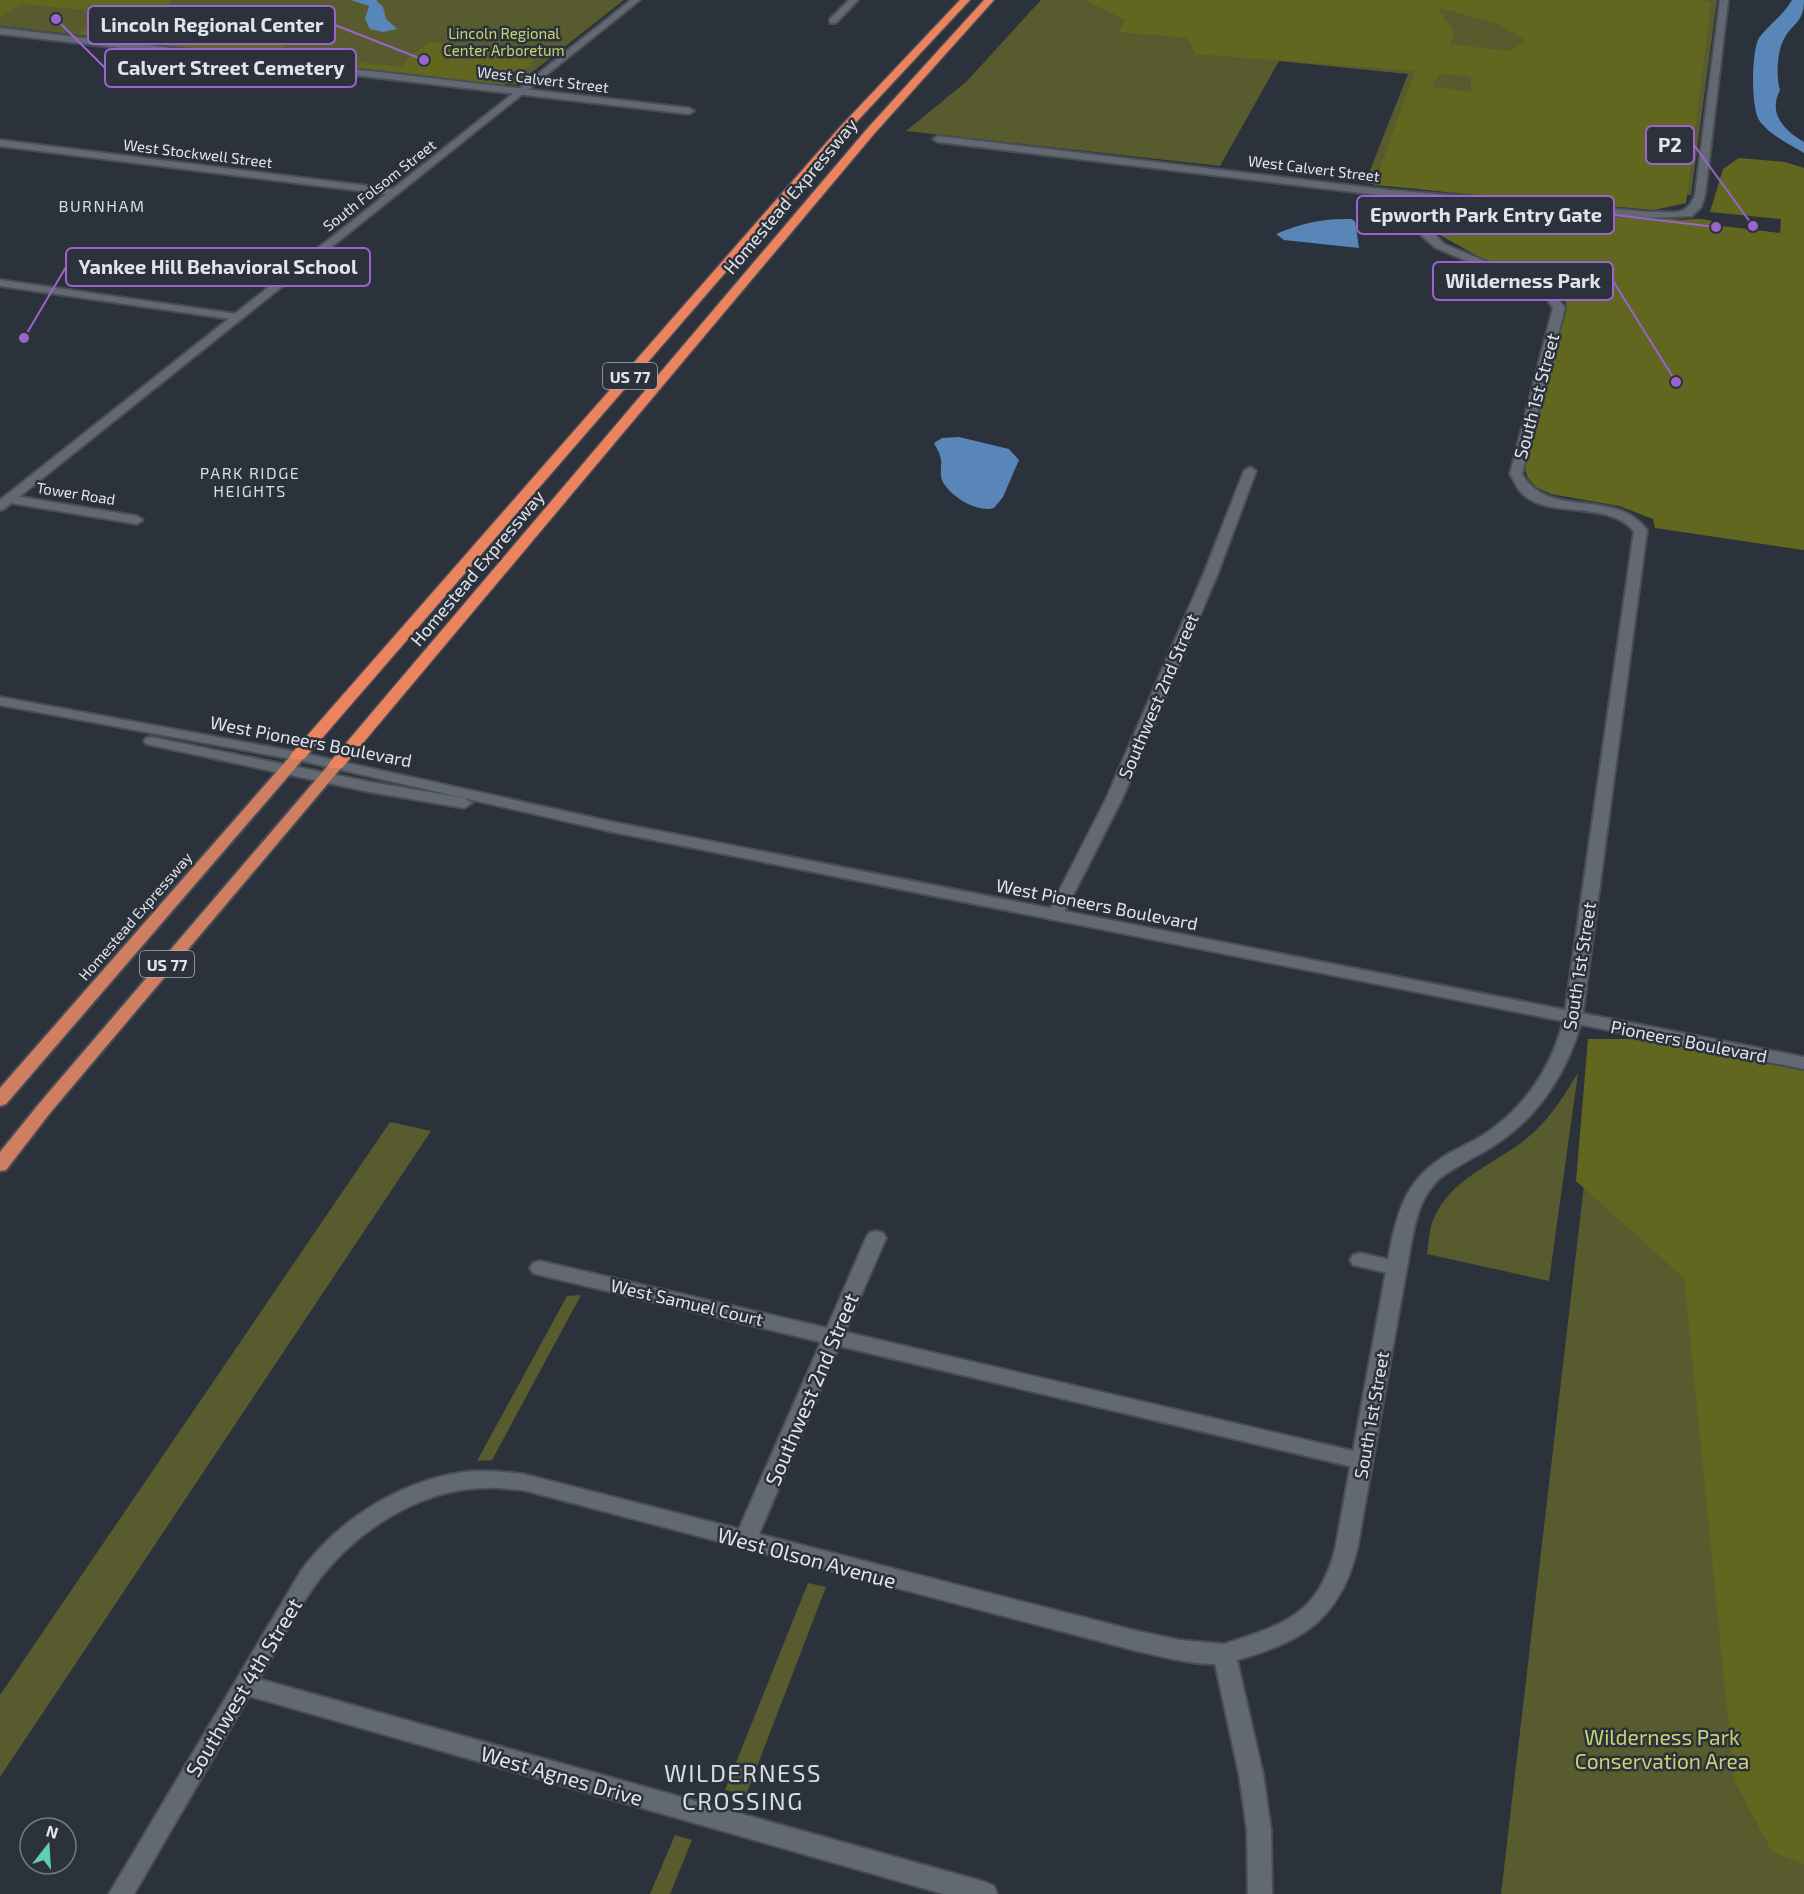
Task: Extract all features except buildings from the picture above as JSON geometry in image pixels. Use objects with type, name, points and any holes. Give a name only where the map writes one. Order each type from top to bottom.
[{"type":"highway","name":"Homestead Expressway","points":[[0,1100],[844,129],[925,40],[965,0]]},
{"type":"highway","name":"Homestead Expressway","points":[[0,1165],[44,1109],[863,140],[989,0]]},
{"type":"street","name":"South Folsom Street","points":[[4,502],[636,0]]},
{"type":"street","points":[[832,21],[854,0]]},
{"type":"street","name":"West Calvert Street","points":[[938,139],[1390,193],[1650,215],[1688,214],[1696,207],[1700,195],[1724,0]]},
{"type":"street","name":"West Calvert Street","points":[[0,31],[689,111]]},
{"type":"street","name":"West Stockwell Street","points":[[0,143],[393,192]]},
{"type":"street","name":"South 1st Street","points":[[1224,1654],[1257,1645],[1288,1632],[1317,1610],[1335,1584],[1346,1550],[1397,1268],[1409,1213],[1416,1193],[1448,1162],[1500,1132],[1528,1107],[1551,1075],[1564,1051],[1573,1019],[1641,530],[1636,522],[1626,516],[1607,510],[1552,502],[1532,494],[1518,481],[1516,474],[1559,308],[1556,301],[1538,287],[1440,246],[1429,237],[1390,193]]},
{"type":"street","points":[[0,283],[237,317]]},
{"type":"street","name":"Southwest 2nd Street","points":[[1055,915],[1114,799],[1211,573],[1250,471]]},
{"type":"street","name":"Tower Road","points":[[4,502],[137,520]]},
{"type":"street","name":"West Pioneers Boulevard","points":[[0,701],[330,771],[397,792],[613,827],[1573,1019]]},
{"type":"street","name":"West Pioneers Boulevard","points":[[0,709],[292,763]]},
{"type":"street","name":"Pioneers Boulevard","points":[[1573,1019],[1804,1063]]},
{"type":"street","name":"Southwest 2nd Street","points":[[745,1541],[876,1238]]},
{"type":"street","points":[[1360,1260],[1397,1268]]},
{"type":"street","name":"West Samuel Court","points":[[540,1268],[1362,1461]]},
{"type":"street","name":"West Olson Avenue","points":[[392,1505],[438,1487],[481,1479],[523,1482],[1137,1641],[1179,1650],[1224,1654]]},
{"type":"street","name":"Southwest 4th Street","points":[[122,1894],[292,1602],[318,1566],[352,1532],[392,1505]]},
{"type":"street","points":[[1224,1654],[1251,1774],[1259,1830],[1260,1894]]},
{"type":"street","name":"West Agnes Drive","points":[[244,1685],[985,1894]]},
{"type":"green space","name":"Lincoln Regional Center Arboretum","points":[[0,0],[624,0],[516,85],[0,26]]},
{"type":"green space","points":[[0,0],[172,0],[163,12],[138,28],[234,42],[268,40],[278,34],[295,38],[296,42],[283,44],[286,46],[270,52],[399,67],[405,64],[408,57],[431,42],[536,59],[528,63],[532,67],[513,71],[512,74],[515,76],[503,86],[157,46],[78,34],[114,13],[23,4],[0,16]]},
{"type":"green space","points":[[1041,0],[1717,0],[1691,195],[1514,200],[1365,183],[1408,74],[1279,61],[1220,166],[906,131],[966,82]]},
{"type":"green space","points":[[1084,0],[1698,0],[1711,3],[1686,203],[1654,210],[1374,185],[1415,71],[1196,54],[1188,38],[1118,32],[1126,20]],"holes":[[[1437,7],[1499,24],[1526,41],[1508,51],[1449,44],[1455,34]],[[1439,74],[1471,76],[1471,92],[1432,87]]]},
{"type":"green space","points":[[1739,158],[1785,162],[1804,168],[1804,550],[1655,528],[1653,519],[1619,506],[1551,494],[1536,487],[1528,478],[1523,464],[1567,309],[1565,299],[1553,291],[1488,262],[1440,235],[1419,207],[1434,199],[1683,220],[1703,219],[1722,226],[1780,233],[1781,219],[1710,212],[1723,169]]},
{"type":"green space","points":[[1588,1039],[1642,1039],[1804,1071],[1804,1864],[1772,1852],[1734,1780],[1684,1278],[1576,1181]]},
{"type":"green space","name":"Wilderness Park Conservation Area","points":[[1601,1040],[1804,1079],[1804,1894],[1501,1894]]},
{"type":"green space","points":[[1578,1073],[1549,1281],[1427,1254],[1432,1222],[1442,1203],[1465,1180],[1534,1132],[1553,1111]]},
{"type":"green space","points":[[390,1122],[431,1131],[0,1777],[0,1695]]},
{"type":"green space","points":[[581,1295],[492,1460],[477,1461],[567,1296]]},
{"type":"green space","points":[[808,1583],[826,1587],[746,1795],[725,1790]]},
{"type":"green space","points":[[675,1835],[692,1840],[670,1894],[650,1894]]},
{"type":"water","points":[[351,0],[376,0],[383,7],[386,19],[397,29],[383,32],[370,29],[365,19],[369,6]]},
{"type":"water","points":[[1792,0],[1804,0],[1803,8],[1800,19],[1786,35],[1779,52],[1780,90],[1776,106],[1784,126],[1804,142],[1804,153],[1774,135],[1763,125],[1756,113],[1753,92],[1756,45],[1767,28]]},
{"type":"water","points":[[1351,219],[1355,221],[1359,248],[1284,240],[1276,234],[1313,222]]},
{"type":"water","points":[[959,437],[1009,449],[1019,460],[1003,497],[994,508],[980,508],[964,502],[951,492],[942,480],[941,459],[934,443],[942,438]]},
{"type":"place","name":"Calvert Street Cemetery","points":[[56,19]]},
{"type":"place","name":"Lincoln Regional Center","points":[[424,60]]},
{"type":"place","name":"P2","points":[[1753,226]]},
{"type":"place","name":"Epworth Park Entry Gate","points":[[1716,227]]},
{"type":"place","name":"Yankee Hill Behavioral School","points":[[24,338]]},
{"type":"place","name":"Wilderness Park","points":[[1676,382]]},
{"type":"district","name":"BURNHAM","points":[[102,205]]},
{"type":"district","name":"PARK RIDGE HEIGHTS","points":[[250,481]]},
{"type":"district","name":"WILDERNESS CROSSING","points":[[743,1786]]}]
